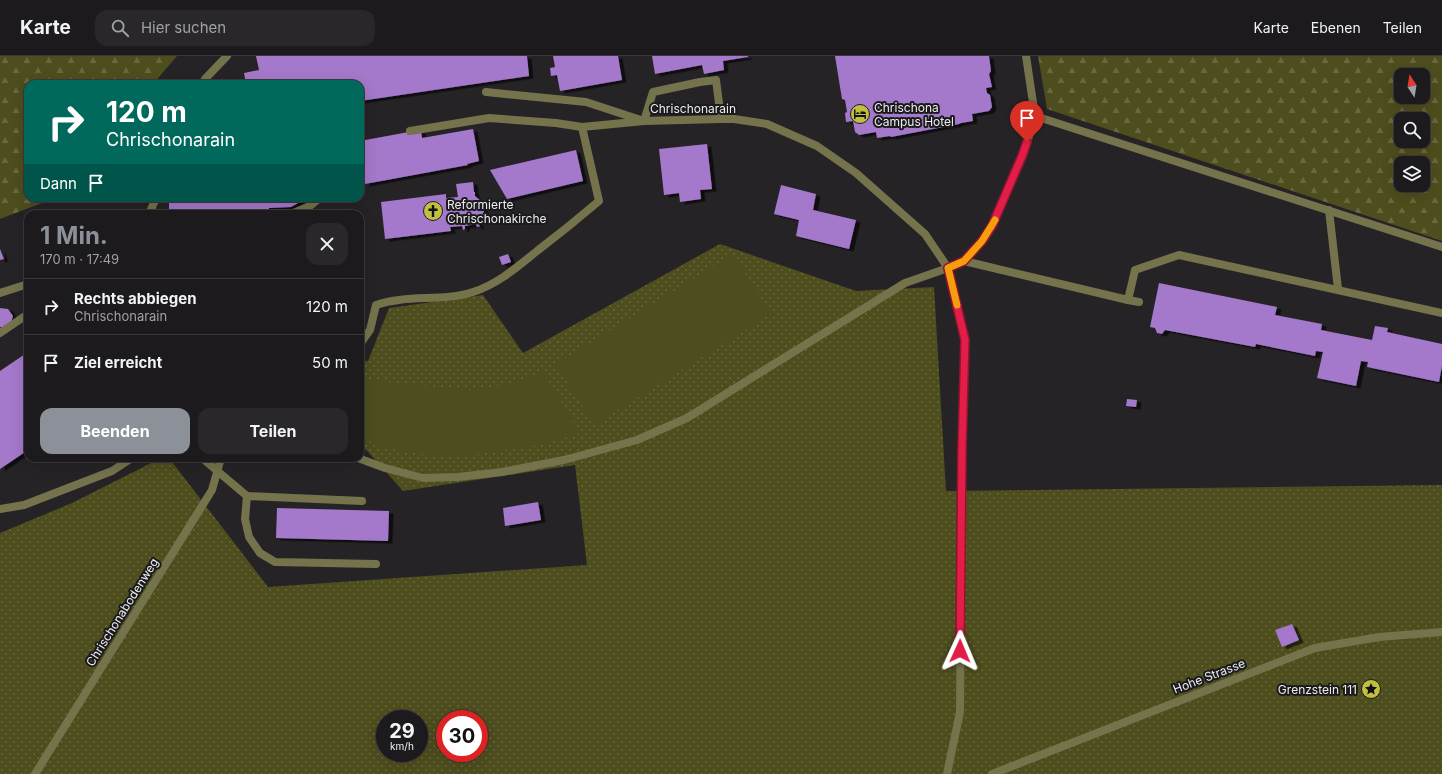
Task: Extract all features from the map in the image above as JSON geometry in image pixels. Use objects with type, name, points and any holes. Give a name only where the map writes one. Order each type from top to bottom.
[{"type":"street","points":[[205,80],[227,56]]},
{"type":"street","points":[[364,460],[385,468],[423,478],[458,477],[502,472],[557,461],[637,440],[687,418],[905,283],[964,261],[982,241],[992,226],[1022,156],[1035,116],[1026,56]]},
{"type":"street","points":[[486,92],[586,102],[644,121],[653,92],[716,80],[721,119]]},
{"type":"street","points":[[1035,116],[1442,247]]},
{"type":"street","name":"Chrischonarain","points":[[410,131],[489,118],[582,126],[644,121],[721,119],[734,119],[767,124],[817,146],[856,173],[925,234],[948,268],[965,340],[962,449],[960,712],[947,774]]},
{"type":"street","points":[[364,338],[370,330],[376,305],[384,302],[451,296],[473,292],[503,278],[599,202],[582,126]]},
{"type":"street","points":[[300,210],[315,202]]},
{"type":"street","points":[[1329,210],[1338,289]]},
{"type":"street","points":[[1128,300],[1135,270],[1179,255],[1442,313]]},
{"type":"street","points":[[964,261],[1139,302]]},
{"type":"street","points":[[0,292],[24,285]]},
{"type":"street","points":[[0,333],[24,317]]},
{"type":"street","points":[[0,509],[24,505],[105,474],[126,462]]},
{"type":"street","points":[[207,462],[247,496],[362,501]]},
{"type":"street","name":"Chrischonabodenweg","points":[[35,774],[212,490],[220,462]]},
{"type":"street","points":[[247,496],[245,519],[249,537],[260,553],[275,562],[376,564]]},
{"type":"street","name":"Hohe Strasse","points":[[992,774],[1315,648],[1378,637],[1442,632]]},
{"type":"green space","points":[[0,56],[177,56],[156,80],[24,80],[24,202],[45,202],[0,219]]},
{"type":"green space","points":[[1038,56],[1442,56],[1442,241],[1047,109]]},
{"type":"green space","points":[[720,244],[856,291],[934,287],[946,491],[1442,485],[1442,774],[0,774],[0,533],[72,503],[153,462],[172,462],[268,587],[587,565],[575,465],[403,491],[364,447],[364,360],[368,361],[389,308],[483,295],[523,353]]},
{"type":"green space","points":[[733,254],[771,314],[594,425],[556,364]]},
{"type":"green space","points":[[543,372],[581,433],[544,444],[453,457],[413,453],[377,446],[364,438],[364,379],[466,390],[487,389],[524,380]]},
{"type":"building","points":[[256,56],[527,56],[529,76],[364,100],[364,80],[245,80],[244,73],[259,70]]},
{"type":"building","points":[[553,56],[618,56],[622,80],[560,91],[557,75],[551,76],[550,68],[555,67]]},
{"type":"building","points":[[652,56],[748,57],[723,61],[724,70],[704,74],[702,65],[655,74]]},
{"type":"building","points":[[835,56],[989,56],[991,71],[989,74],[992,87],[986,88],[987,93],[990,95],[992,107],[989,111],[972,114],[973,121],[959,124],[891,137],[877,138],[876,132],[859,135],[855,132],[853,121],[846,122],[845,113],[847,112],[845,100],[842,99]]},
{"type":"building","points":[[473,129],[479,161],[467,164],[468,165],[365,184],[364,140],[414,131],[421,131],[422,138]]},
{"type":"building","points":[[707,144],[712,189],[700,190],[701,199],[680,202],[679,193],[664,195],[659,149]]},
{"type":"building","points":[[576,150],[583,181],[507,199],[490,170]]},
{"type":"building","name":"Reformierte Chrischonakirche","points":[[473,182],[475,196],[482,202],[485,200],[486,202],[483,203],[484,213],[488,214],[487,216],[484,215],[478,223],[480,226],[477,227],[476,224],[465,226],[465,229],[463,230],[462,226],[450,227],[451,231],[385,239],[381,202],[446,194],[446,198],[458,197],[456,184]]},
{"type":"building","points":[[781,185],[816,194],[813,210],[856,220],[849,249],[796,236],[799,220],[774,214]]},
{"type":"building","points":[[169,202],[300,202],[291,207],[269,208],[269,210],[169,210]]},
{"type":"building","points":[[0,249],[4,259],[0,260]]},
{"type":"building","points":[[508,254],[511,262],[502,265],[499,257]]},
{"type":"building","points":[[1159,283],[1277,307],[1275,315],[1322,324],[1321,330],[1372,340],[1375,326],[1388,328],[1387,332],[1442,344],[1442,366],[1439,382],[1367,367],[1368,362],[1361,361],[1356,386],[1317,378],[1323,352],[1316,351],[1315,356],[1256,344],[1255,347],[1165,330],[1162,334],[1157,333],[1155,328],[1150,327]]},
{"type":"building","points":[[0,308],[8,309],[13,316],[11,323],[5,328],[0,327]]},
{"type":"building","points":[[24,355],[24,453],[0,469],[0,371]]},
{"type":"building","points":[[1127,399],[1137,400],[1136,407],[1126,406]]},
{"type":"building","points":[[538,502],[541,520],[505,526],[503,508]]},
{"type":"building","points":[[277,508],[389,511],[388,541],[276,538]]},
{"type":"building","points":[[1292,624],[1299,640],[1282,647],[1275,630]]},
{"type":"slow traffic","points":[[957,305],[948,268],[964,261],[982,241],[995,220]]},
{"type":"place","name":"Chrischona Campus Hotel","points":[[860,114]]},
{"type":"place","name":"Reformierte Chrischonakirche","points":[[433,211]]},
{"type":"place","name":"Grenzstein 111","points":[[1371,689]]},
{"type":"route","points":[[960,651],[962,449],[965,340],[948,268],[964,261],[982,241],[992,226],[1027,142]]}]
